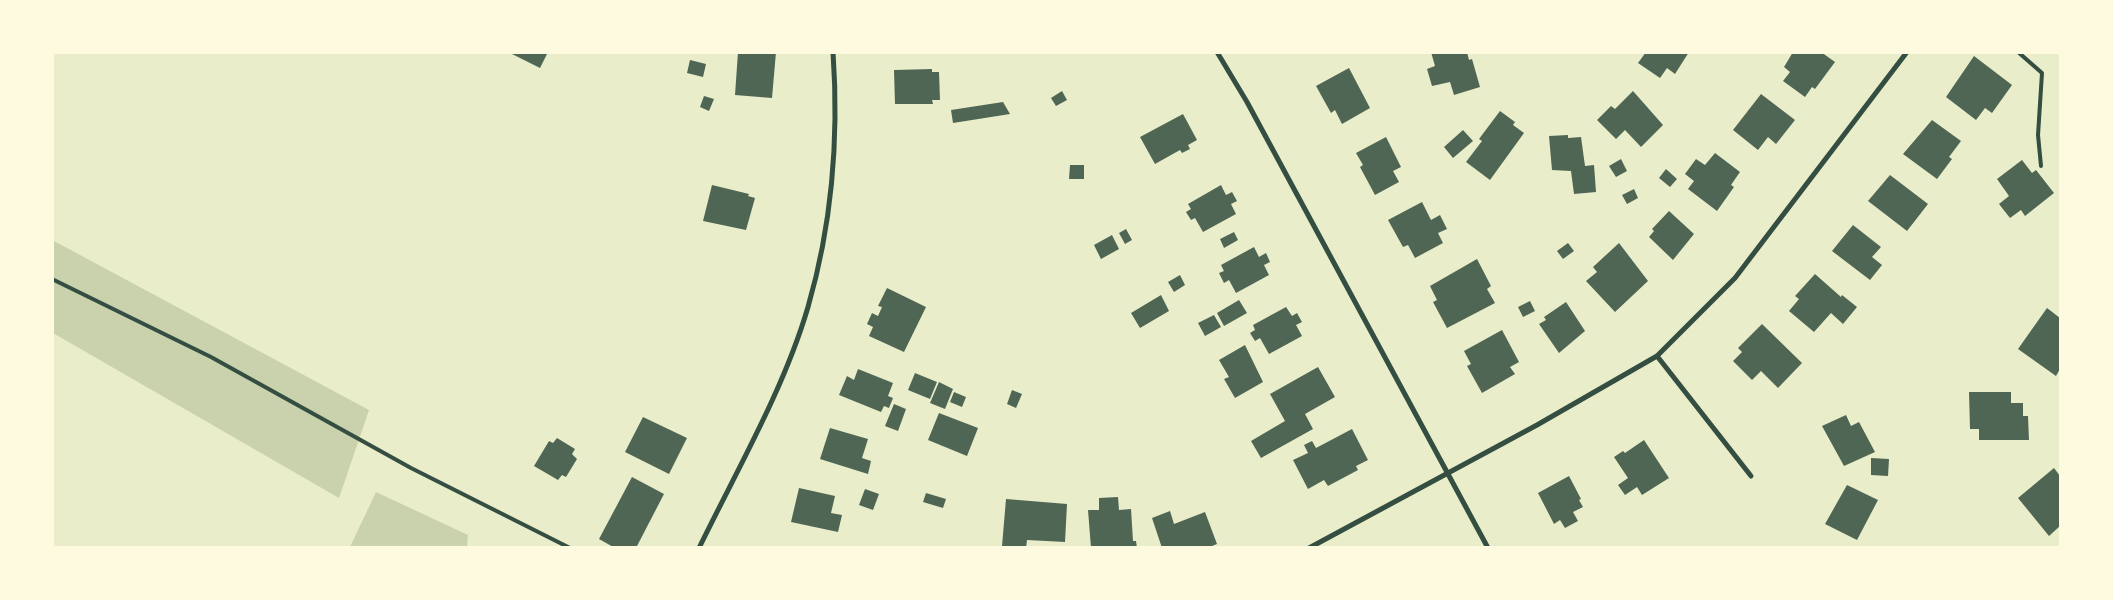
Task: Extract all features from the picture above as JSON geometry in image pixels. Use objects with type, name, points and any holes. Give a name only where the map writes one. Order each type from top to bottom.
[{"type":"street","points":[[699,548],[767,408],[808,308],[823,245],[831,195],[835,130],[833,52]]},
{"type":"street","points":[[1216,52],[1246,102],[1488,548]]},
{"type":"street","points":[[1308,548],[1447,472],[1537,426],[1657,356],[1735,278],[1907,52]]},
{"type":"street","points":[[1657,356],[1752,476]]},
{"type":"lane","points":[[2018,52],[2042,73],[2038,135],[2041,166]]},
{"type":"lane","points":[[52,279],[211,357],[411,468],[570,548]]},
{"type":"green space","points":[[52,236],[54,241],[369,410],[339,498],[53,333]]},
{"type":"green space","points":[[376,492],[468,535],[467,547],[350,547]]},
{"type":"building","points":[[508,52],[548,52],[540,68]]},
{"type":"building","points":[[738,52],[776,52],[772,98],[735,95]]},
{"type":"building","points":[[1431,52],[1467,52],[1469,60],[1472,59],[1480,87],[1454,95],[1450,82],[1432,86],[1427,69],[1435,66]]},
{"type":"building","points":[[1646,52],[1689,52],[1675,74],[1667,68],[1660,78],[1638,63]]},
{"type":"building","points":[[1793,52],[1821,52],[1835,62],[1815,89],[1812,87],[1805,97],[1783,81],[1790,72],[1784,67]]},
{"type":"building","points":[[1974,56],[2012,85],[1992,113],[1985,108],[1976,120],[1946,97]]},
{"type":"building","points":[[690,60],[706,64],[703,77],[687,73]]},
{"type":"building","points":[[1349,68],[1370,108],[1342,124],[1335,110],[1331,113],[1316,86]]},
{"type":"building","points":[[932,69],[932,72],[939,72],[940,100],[932,100],[933,104],[895,104],[894,70]]},
{"type":"building","points":[[1062,91],[1067,100],[1056,106],[1051,98]]},
{"type":"building","points":[[1633,91],[1663,125],[1641,147],[1625,130],[1616,139],[1597,120],[1611,106],[1615,109]]},
{"type":"building","points":[[1761,94],[1795,120],[1776,144],[1768,137],[1758,150],[1733,130]]},
{"type":"building","points":[[704,96],[714,99],[709,111],[700,107]]},
{"type":"building","points":[[1003,102],[1010,114],[953,123],[951,110]]},
{"type":"building","points":[[1500,111],[1515,122],[1513,125],[1524,133],[1490,180],[1466,162],[1482,141],[1479,139]]},
{"type":"building","points":[[1183,114],[1197,140],[1188,145],[1190,149],[1182,153],[1180,150],[1155,164],[1140,137]]},
{"type":"building","points":[[1932,120],[1961,141],[1949,157],[1952,159],[1937,179],[1903,154]]},
{"type":"building","points":[[1463,130],[1473,141],[1453,158],[1444,147]]},
{"type":"building","points":[[1568,135],[1568,138],[1581,137],[1585,166],[1594,165],[1596,192],[1574,194],[1571,171],[1552,170],[1549,136]]},
{"type":"building","points":[[1386,137],[1401,167],[1393,171],[1399,182],[1375,195],[1360,167],[1363,165],[1356,153]]},
{"type":"building","points":[[1715,153],[1740,172],[1731,185],[1734,187],[1717,211],[1688,189],[1694,181],[1685,174],[1696,159],[1705,165]]},
{"type":"building","points":[[1621,159],[1627,171],[1616,177],[1609,166]]},
{"type":"building","points":[[2022,160],[2032,173],[2036,170],[2054,193],[2025,216],[2021,210],[2010,218],[1999,204],[2009,196],[1997,179]]},
{"type":"building","points":[[1070,165],[1084,165],[1084,179],[1069,179]]},
{"type":"building","points":[[1666,169],[1677,179],[1670,187],[1659,178]]},
{"type":"building","points":[[1890,175],[1928,204],[1907,231],[1868,201]]},
{"type":"building","points":[[712,185],[749,194],[748,196],[755,198],[746,230],[703,221]]},
{"type":"building","points":[[1221,185],[1226,195],[1232,192],[1237,201],[1231,204],[1236,214],[1203,232],[1195,218],[1191,220],[1186,212],[1191,209],[1188,204]]},
{"type":"building","points":[[1634,189],[1638,198],[1627,204],[1622,195]]},
{"type":"building","points":[[1422,202],[1431,220],[1440,215],[1447,229],[1438,233],[1443,243],[1415,258],[1408,245],[1403,247],[1388,220]]},
{"type":"building","points":[[1669,211],[1694,234],[1673,260],[1649,237],[1654,231],[1652,229]]},
{"type":"building","points":[[1853,225],[1881,247],[1872,257],[1882,265],[1870,280],[1832,251]]},
{"type":"building","points":[[1126,229],[1132,240],[1125,244],[1119,233]]},
{"type":"building","points":[[1234,232],[1238,240],[1224,248],[1220,239]]},
{"type":"building","points":[[1112,235],[1119,249],[1101,259],[1094,245]]},
{"type":"building","points":[[1568,243],[1574,251],[1563,259],[1557,251]]},
{"type":"building","points":[[1619,243],[1648,281],[1615,312],[1586,281],[1597,272],[1593,267]]},
{"type":"building","points":[[1254,247],[1259,257],[1266,253],[1270,262],[1264,265],[1269,275],[1236,293],[1229,280],[1224,283],[1219,273],[1224,271],[1221,265]]},
{"type":"building","points":[[1477,259],[1491,286],[1487,289],[1495,303],[1447,328],[1433,302],[1437,300],[1430,286]]},
{"type":"building","points":[[1815,274],[1841,297],[1842,295],[1857,307],[1843,324],[1831,313],[1814,332],[1789,311],[1799,299],[1795,296]]},
{"type":"building","points":[[1180,275],[1185,285],[1174,292],[1168,282]]},
{"type":"building","points":[[887,288],[926,307],[904,352],[869,336],[873,327],[867,324],[872,313],[878,316],[882,307],[878,306]]},
{"type":"building","points":[[1161,295],[1169,311],[1140,328],[1131,313]]},
{"type":"building","points":[[1239,300],[1247,313],[1224,326],[1217,313]]},
{"type":"building","points":[[1530,301],[1535,311],[1523,317],[1518,307]]},
{"type":"building","points":[[1566,302],[1585,331],[1559,353],[1539,324],[1546,320],[1544,317]]},
{"type":"building","points":[[1286,307],[1292,316],[1297,313],[1302,322],[1296,325],[1302,336],[1269,354],[1260,338],[1255,341],[1250,333],[1255,330],[1253,325]]},
{"type":"building","points":[[2047,308],[2060,318],[2060,369],[2056,376],[2018,349]]},
{"type":"building","points":[[1214,315],[1221,327],[1205,336],[1198,323]]},
{"type":"building","points":[[1762,324],[1802,363],[1778,388],[1761,371],[1752,380],[1733,361],[1742,352],[1738,348]]},
{"type":"building","points":[[1502,330],[1519,362],[1510,367],[1515,374],[1482,393],[1467,366],[1471,364],[1464,351]]},
{"type":"building","points":[[1245,345],[1263,382],[1235,398],[1224,379],[1229,377],[1219,360]]},
{"type":"building","points":[[1318,367],[1335,397],[1305,414],[1313,429],[1261,458],[1251,441],[1285,421],[1270,394]]},
{"type":"building","points":[[858,369],[893,383],[888,396],[893,398],[889,408],[884,406],[881,412],[839,395],[847,376],[854,380]]},
{"type":"building","points":[[915,373],[937,382],[930,399],[908,390]]},
{"type":"building","points":[[939,382],[953,389],[945,409],[930,403]]},
{"type":"building","points":[[1012,390],[1022,394],[1016,408],[1007,404]]},
{"type":"building","points":[[954,392],[966,397],[962,407],[950,402]]},
{"type":"building","points":[[1969,392],[2011,392],[2011,403],[2023,403],[2023,416],[2028,416],[2029,440],[1979,440],[1979,429],[1970,429]]},
{"type":"building","points":[[894,404],[906,409],[898,431],[885,426]]},
{"type":"building","points":[[939,413],[978,428],[967,456],[928,440]]},
{"type":"building","points":[[1846,415],[1851,426],[1859,422],[1875,452],[1844,466],[1822,426]]},
{"type":"building","points":[[643,417],[687,438],[669,474],[625,452]]},
{"type":"building","points":[[830,428],[868,439],[862,458],[871,461],[868,474],[820,459]]},
{"type":"building","points":[[1352,429],[1368,460],[1356,466],[1358,470],[1328,486],[1324,480],[1308,489],[1293,460],[1308,453],[1304,445],[1312,441],[1316,448]]},
{"type":"building","points":[[557,438],[575,449],[572,454],[577,459],[566,477],[562,475],[558,480],[534,466],[549,441],[553,443]]},
{"type":"building","points":[[1644,440],[1669,478],[1642,495],[1637,487],[1625,495],[1618,485],[1628,478],[1614,457],[1623,451],[1625,453]]},
{"type":"building","points":[[1871,458],[1889,459],[1888,476],[1871,475]]},
{"type":"building","points":[[2054,468],[2060,476],[2060,526],[2049,536],[2018,498]]},
{"type":"building","points":[[1569,476],[1583,507],[1573,512],[1578,521],[1565,528],[1560,520],[1554,524],[1538,493]]},
{"type":"building","points":[[632,477],[664,494],[636,548],[615,548],[599,539]]},
{"type":"building","points":[[1847,485],[1878,500],[1857,540],[1825,524]]},
{"type":"building","points":[[799,488],[835,496],[831,513],[842,515],[838,532],[791,522]]},
{"type":"building","points":[[865,489],[879,494],[873,510],[859,505]]},
{"type":"building","points":[[926,493],[946,499],[943,508],[923,502]]},
{"type":"building","points":[[1118,497],[1119,510],[1131,509],[1133,541],[1136,541],[1137,548],[1091,548],[1088,510],[1099,510],[1099,498]]},
{"type":"building","points":[[1006,499],[1067,504],[1065,542],[1027,540],[1026,548],[1002,546]]},
{"type":"building","points":[[1170,511],[1174,524],[1205,512],[1217,544],[1207,548],[1162,548],[1152,518]]}]
